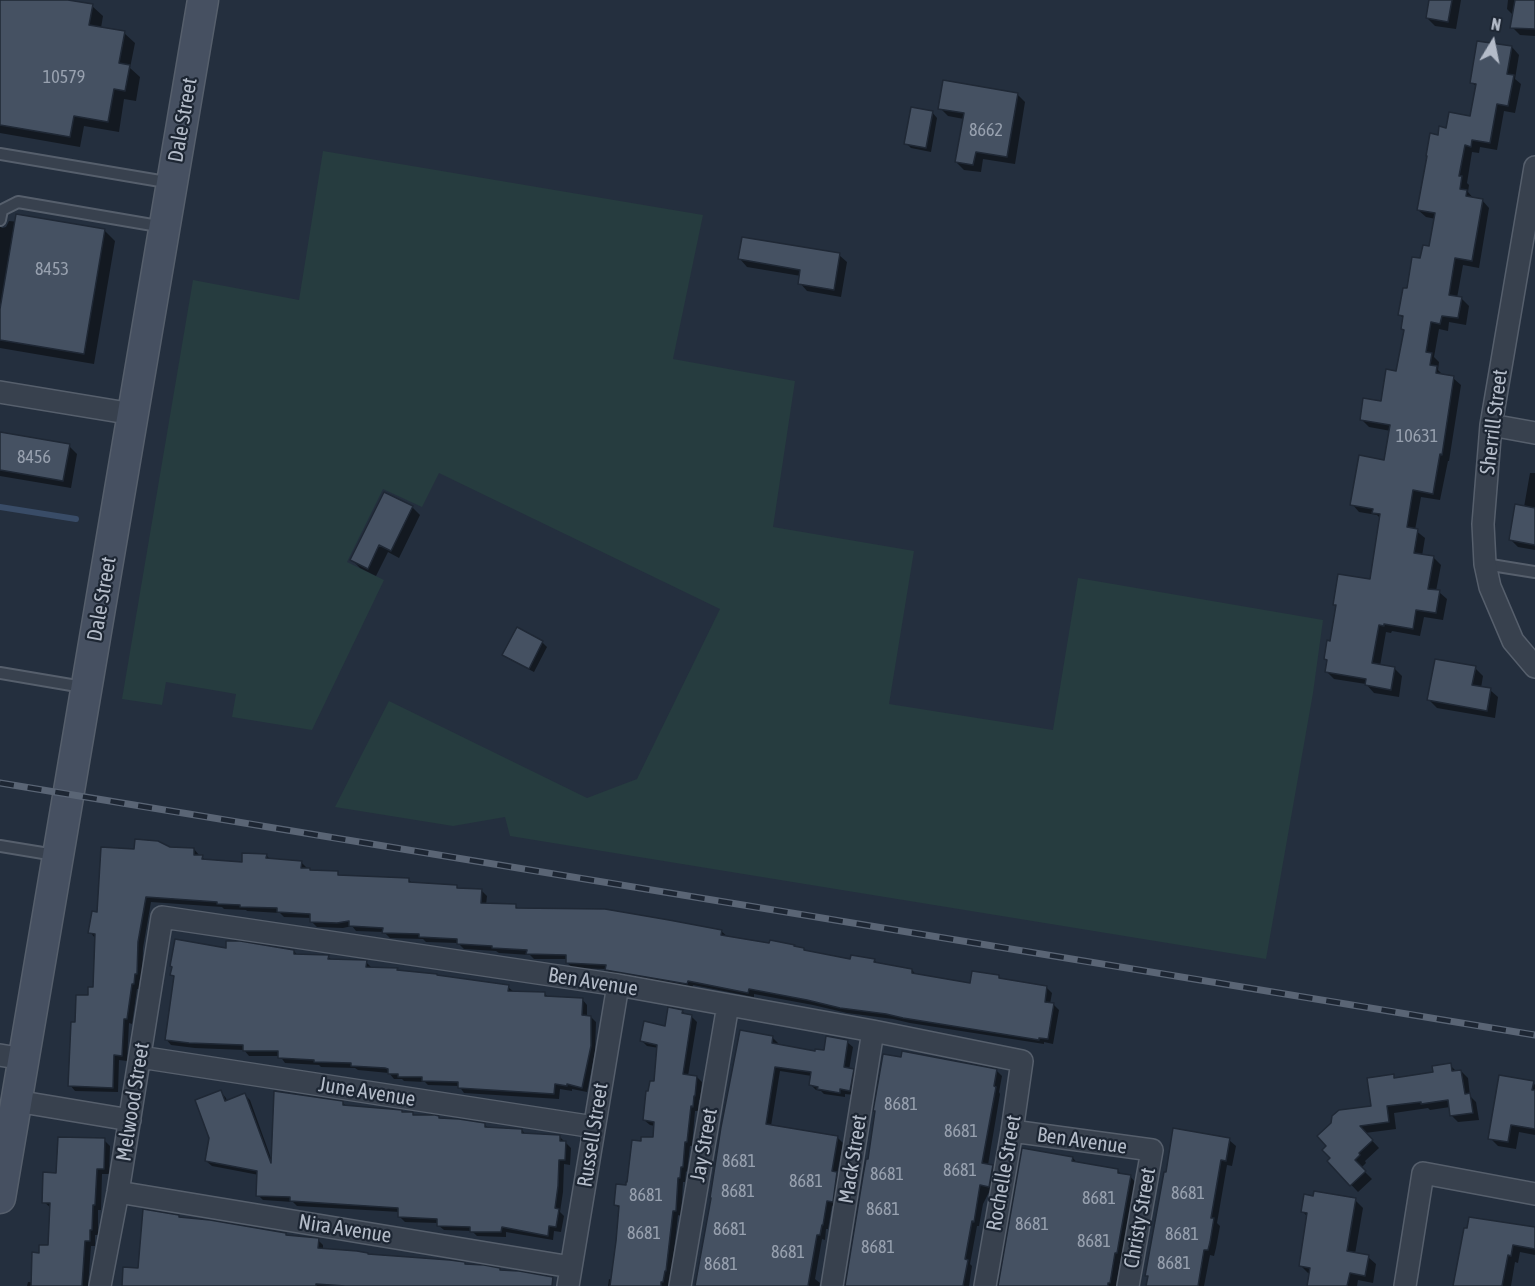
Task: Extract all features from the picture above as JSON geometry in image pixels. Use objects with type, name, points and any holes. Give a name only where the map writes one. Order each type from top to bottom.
[{"type":"street","name":"Dale Street","points":[[0,1198],[13,1108],[12,1057],[58,856],[203,0]]},
{"type":"street","name":"Sherrill Street","points":[[1535,167],[1529,237],[1491,425],[1483,524],[1485,564],[1490,587],[1513,641],[1535,667]]},
{"type":"street","points":[[0,392],[133,414]]},
{"type":"street","points":[[1491,425],[1535,433]]},
{"type":"street","name":"Ben Avenue","points":[[162,917],[618,985],[1022,1060]]},
{"type":"street","name":"Melwood Street","points":[[100,1286],[141,1057],[162,917]]},
{"type":"street","name":"Russell Street","points":[[569,1276],[618,985]]},
{"type":"street","name":"Jay Street","points":[[680,1286],[728,1005]]},
{"type":"street","name":"Mack Street","points":[[832,1286],[873,1031]]},
{"type":"street","name":"June Avenue","points":[[141,1057],[594,1127]]},
{"type":"street","name":"Rochelle Street","points":[[985,1286],[1022,1060]]},
{"type":"street","points":[[13,1108],[130,1120]]},
{"type":"street","name":"Ben Avenue","points":[[1012,1131],[1152,1150]]},
{"type":"street","name":"Christy Street","points":[[1128,1286],[1152,1150]]},
{"type":"street","points":[[1405,1286],[1423,1173],[1535,1194]]},
{"type":"street","name":"Nira Avenue","points":[[118,1192],[569,1276]]},
{"type":"lane","points":[[0,154],[172,183]]},
{"type":"lane","points":[[1,213],[18,202],[164,227]]},
{"type":"lane","points":[[1485,564],[1535,572]]},
{"type":"lane","points":[[0,673],[87,687]]},
{"type":"lane","points":[[0,846],[58,856]]},
{"type":"green space","points":[[323,151],[703,215],[673,359],[795,381],[773,527],[914,551],[889,704],[1053,730],[1078,578],[1323,620],[1313,693],[1266,959],[510,836],[505,817],[453,826],[335,807],[389,701],[587,798],[637,779],[720,609],[439,473],[422,507],[383,489],[347,562],[384,580],[312,730],[232,717],[236,694],[166,682],[162,705],[122,699],[193,280],[299,300]]},
{"type":"building","points":[[0,0],[68,0],[93,4],[89,25],[125,31],[119,63],[130,65],[125,91],[114,89],[108,122],[74,116],[70,137],[0,125]]},
{"type":"building","points":[[1429,0],[1452,0],[1448,22],[1426,18]]},
{"type":"building","points":[[1515,0],[1535,0],[1535,29],[1510,28]]},
{"type":"building","points":[[1477,41],[1512,46],[1507,74],[1514,75],[1508,106],[1497,104],[1490,143],[1472,140],[1471,147],[1465,145],[1459,176],[1462,176],[1460,189],[1467,190],[1466,196],[1483,199],[1472,261],[1455,258],[1449,295],[1462,297],[1458,318],[1442,316],[1440,324],[1431,322],[1426,352],[1432,353],[1430,365],[1437,366],[1436,373],[1454,376],[1442,455],[1440,454],[1433,494],[1413,490],[1407,527],[1418,529],[1414,553],[1434,556],[1428,589],[1440,590],[1436,613],[1416,610],[1413,629],[1379,625],[1372,663],[1395,667],[1391,690],[1365,685],[1366,679],[1325,672],[1327,660],[1324,659],[1327,640],[1330,641],[1336,605],[1333,605],[1338,574],[1370,579],[1380,514],[1372,513],[1373,509],[1350,505],[1359,455],[1384,460],[1390,425],[1360,420],[1363,398],[1381,401],[1386,369],[1396,371],[1404,330],[1401,329],[1403,316],[1398,315],[1403,288],[1407,288],[1412,257],[1420,258],[1423,245],[1429,246],[1435,213],[1417,210],[1430,133],[1438,135],[1439,126],[1446,128],[1449,112],[1470,116],[1476,84],[1470,83]]},
{"type":"building","points":[[943,80],[1018,93],[1007,157],[976,152],[973,165],[955,162],[964,113],[938,109]]},
{"type":"building","points":[[911,107],[933,111],[926,148],[904,144]]},
{"type":"building","points":[[16,214],[105,229],[84,354],[0,340],[0,309]]},
{"type":"building","points":[[742,237],[840,253],[834,290],[798,284],[800,270],[738,259]]},
{"type":"building","points":[[0,432],[70,444],[63,481],[0,470]]},
{"type":"building","points":[[384,492],[413,506],[391,551],[379,545],[368,569],[350,560]]},
{"type":"building","points":[[1515,504],[1535,508],[1535,545],[1509,540]]},
{"type":"building","points":[[517,627],[543,641],[529,669],[502,655]]},
{"type":"building","points":[[1435,659],[1476,666],[1472,685],[1491,688],[1487,711],[1427,700]]},
{"type":"building","points":[[135,839],[158,841],[170,847],[194,848],[194,855],[203,855],[202,859],[242,862],[242,853],[267,854],[266,858],[302,861],[301,868],[338,871],[338,875],[409,878],[409,882],[482,889],[481,903],[516,904],[516,908],[605,909],[669,920],[722,930],[721,935],[769,943],[770,940],[795,945],[804,950],[850,959],[851,955],[875,959],[874,962],[912,969],[912,973],[970,983],[972,971],[999,975],[999,978],[1047,986],[1045,1002],[1054,1003],[1048,1039],[1039,1038],[1039,1040],[840,1008],[749,989],[748,993],[688,981],[687,984],[605,970],[606,965],[566,963],[566,955],[526,954],[527,950],[457,944],[457,939],[419,937],[419,934],[382,933],[383,928],[349,926],[349,921],[310,922],[310,914],[277,912],[277,908],[240,907],[240,905],[217,904],[217,902],[146,897],[138,942],[137,974],[132,984],[127,1019],[124,1019],[122,1056],[114,1055],[113,1088],[68,1086],[71,1022],[75,1022],[76,995],[88,995],[88,987],[93,987],[95,934],[88,933],[92,911],[97,912],[101,847],[134,849]]},
{"type":"building","points":[[175,939],[226,948],[226,941],[240,941],[294,950],[294,954],[329,955],[328,959],[367,960],[366,967],[398,968],[397,970],[509,985],[508,991],[545,992],[545,996],[583,998],[582,1015],[591,1016],[591,1046],[582,1088],[555,1084],[554,1094],[458,1088],[458,1082],[422,1081],[422,1077],[398,1077],[398,1074],[388,1074],[388,1069],[385,1068],[351,1066],[351,1063],[278,1058],[278,1051],[243,1051],[243,1045],[165,1040],[174,976],[170,975],[172,967],[170,966]]},
{"type":"building","points":[[668,1007],[683,1010],[682,1013],[692,1015],[683,1074],[697,1076],[687,1142],[685,1142],[683,1167],[681,1167],[680,1178],[678,1178],[676,1211],[673,1211],[666,1271],[661,1286],[610,1286],[619,1206],[614,1205],[616,1184],[626,1185],[632,1140],[641,1141],[641,1137],[653,1137],[654,1122],[643,1120],[646,1091],[648,1091],[650,1081],[654,1081],[657,1045],[640,1041],[644,1021],[665,1026]]},
{"type":"building","points":[[740,1030],[773,1036],[772,1043],[815,1051],[815,1049],[824,1050],[826,1036],[848,1040],[844,1067],[854,1069],[850,1091],[840,1089],[840,1093],[817,1089],[818,1087],[809,1085],[811,1072],[775,1067],[766,1124],[838,1136],[832,1171],[837,1172],[833,1202],[827,1201],[823,1225],[820,1235],[817,1235],[808,1286],[695,1286],[721,1127]]},
{"type":"building","points":[[902,1051],[997,1069],[994,1086],[996,1087],[982,1163],[993,1165],[989,1187],[980,1185],[965,1259],[968,1260],[963,1286],[845,1286],[866,1159],[868,1159],[875,1111],[873,1111],[883,1054],[901,1057]]},
{"type":"building","points":[[1451,1063],[1452,1071],[1461,1070],[1465,1094],[1470,1093],[1473,1113],[1450,1116],[1448,1100],[1387,1106],[1389,1122],[1360,1126],[1373,1140],[1355,1160],[1366,1171],[1350,1186],[1327,1161],[1330,1158],[1322,1150],[1326,1146],[1317,1136],[1331,1123],[1332,1116],[1339,1110],[1371,1106],[1367,1078],[1394,1074],[1394,1078],[1433,1072],[1432,1066]]},
{"type":"building","points":[[1499,1075],[1534,1081],[1532,1090],[1535,1090],[1535,1129],[1511,1125],[1508,1142],[1488,1139]]},
{"type":"building","points":[[221,1090],[225,1101],[245,1093],[271,1163],[274,1091],[343,1101],[343,1105],[402,1110],[402,1112],[413,1112],[413,1115],[435,1115],[439,1118],[485,1123],[485,1127],[522,1129],[522,1133],[560,1135],[560,1141],[566,1141],[565,1160],[559,1160],[555,1208],[559,1209],[556,1227],[549,1226],[548,1236],[502,1227],[501,1232],[470,1232],[470,1227],[437,1226],[437,1219],[398,1217],[398,1208],[290,1201],[290,1197],[256,1196],[257,1171],[205,1161],[209,1138],[195,1100]]},
{"type":"building","points":[[1173,1128],[1230,1138],[1226,1161],[1221,1160],[1211,1218],[1214,1218],[1210,1242],[1208,1250],[1204,1250],[1198,1286],[1146,1286],[1148,1276],[1145,1276]]},
{"type":"building","points":[[58,1137],[105,1138],[104,1169],[97,1169],[92,1230],[90,1230],[90,1241],[85,1241],[82,1286],[31,1286],[32,1252],[39,1253],[39,1245],[48,1245],[50,1203],[42,1203],[43,1172],[56,1173]]},
{"type":"building","points":[[1022,1148],[1073,1157],[1072,1161],[1118,1169],[1118,1173],[1131,1175],[1117,1253],[1115,1253],[1108,1286],[998,1286]]},
{"type":"building","points":[[1314,1191],[1356,1198],[1347,1251],[1369,1255],[1365,1276],[1350,1273],[1347,1286],[1307,1286],[1310,1268],[1299,1266],[1307,1213],[1301,1212],[1304,1194],[1313,1196]]},
{"type":"building","points":[[143,1209],[179,1215],[179,1217],[286,1233],[286,1235],[319,1238],[318,1248],[450,1260],[553,1277],[552,1286],[316,1284],[316,1286],[122,1286],[123,1267],[138,1268]]},
{"type":"building","points":[[1469,1217],[1535,1227],[1535,1249],[1513,1245],[1511,1256],[1508,1255],[1502,1286],[1453,1286],[1464,1228],[1467,1228]]},
{"type":"waterway","points":[[0,507],[76,519]]},
{"type":"railway","points":[[0,783],[1535,1035]]}]
